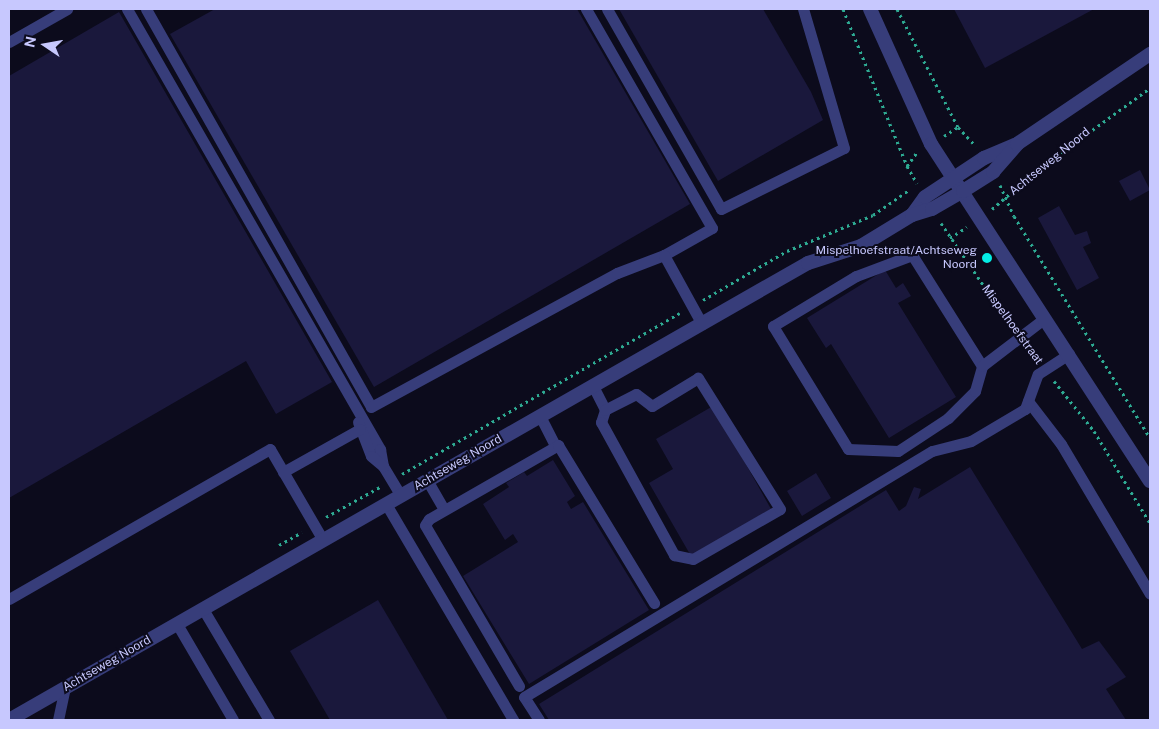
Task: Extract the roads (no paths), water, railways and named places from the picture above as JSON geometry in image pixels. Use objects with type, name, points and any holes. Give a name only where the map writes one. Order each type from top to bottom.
[{"type":"street","points":[[870,9],[931,144],[1150,481]]},
{"type":"street","name":"Achtseweg Noord","points":[[15,718],[808,263],[861,246],[912,215],[928,203],[954,178],[984,158],[1017,144],[1150,54]]},
{"type":"street","name":"Achtseweg Noord","points":[[928,203],[963,191],[993,172],[1017,144]]},
{"type":"lane","points":[[9,42],[67,9]]},
{"type":"lane","points":[[127,9],[380,449],[383,466]]},
{"type":"lane","points":[[146,9],[371,407],[617,273],[664,255],[712,228],[586,9]]},
{"type":"lane","points":[[607,9],[721,209],[844,148],[803,9]]},
{"type":"lane","points":[[664,255],[702,324]]},
{"type":"lane","points":[[982,366],[912,255],[856,276],[773,326],[848,449],[898,451],[948,418],[974,391],[982,366],[1045,318]]},
{"type":"lane","points":[[539,720],[524,697],[932,451],[971,441],[1025,410],[1038,374],[1069,354]]},
{"type":"lane","points":[[593,386],[605,410],[601,422],[674,555],[693,559],[780,509],[698,378],[652,406],[636,394],[605,410]]},
{"type":"lane","points":[[353,401],[360,429],[371,456],[383,466],[401,496]]},
{"type":"lane","points":[[1028,401],[1061,444],[1150,594]]},
{"type":"lane","points":[[540,416],[555,446],[558,445],[654,603]]},
{"type":"lane","points":[[283,472],[360,429]]},
{"type":"lane","points":[[520,686],[425,525],[444,510],[555,446]]},
{"type":"lane","points":[[9,599],[270,449],[323,540]]},
{"type":"lane","points":[[428,480],[444,510]]},
{"type":"lane","points":[[386,504],[513,720]]},
{"type":"lane","points":[[203,609],[269,720]]},
{"type":"lane","points":[[177,624],[233,720]]},
{"type":"lane","points":[[58,720],[65,688]]},
{"type":"place","name":"Mispelhoefstraat/Achtseweg Noord","points":[[987,258]]}]
